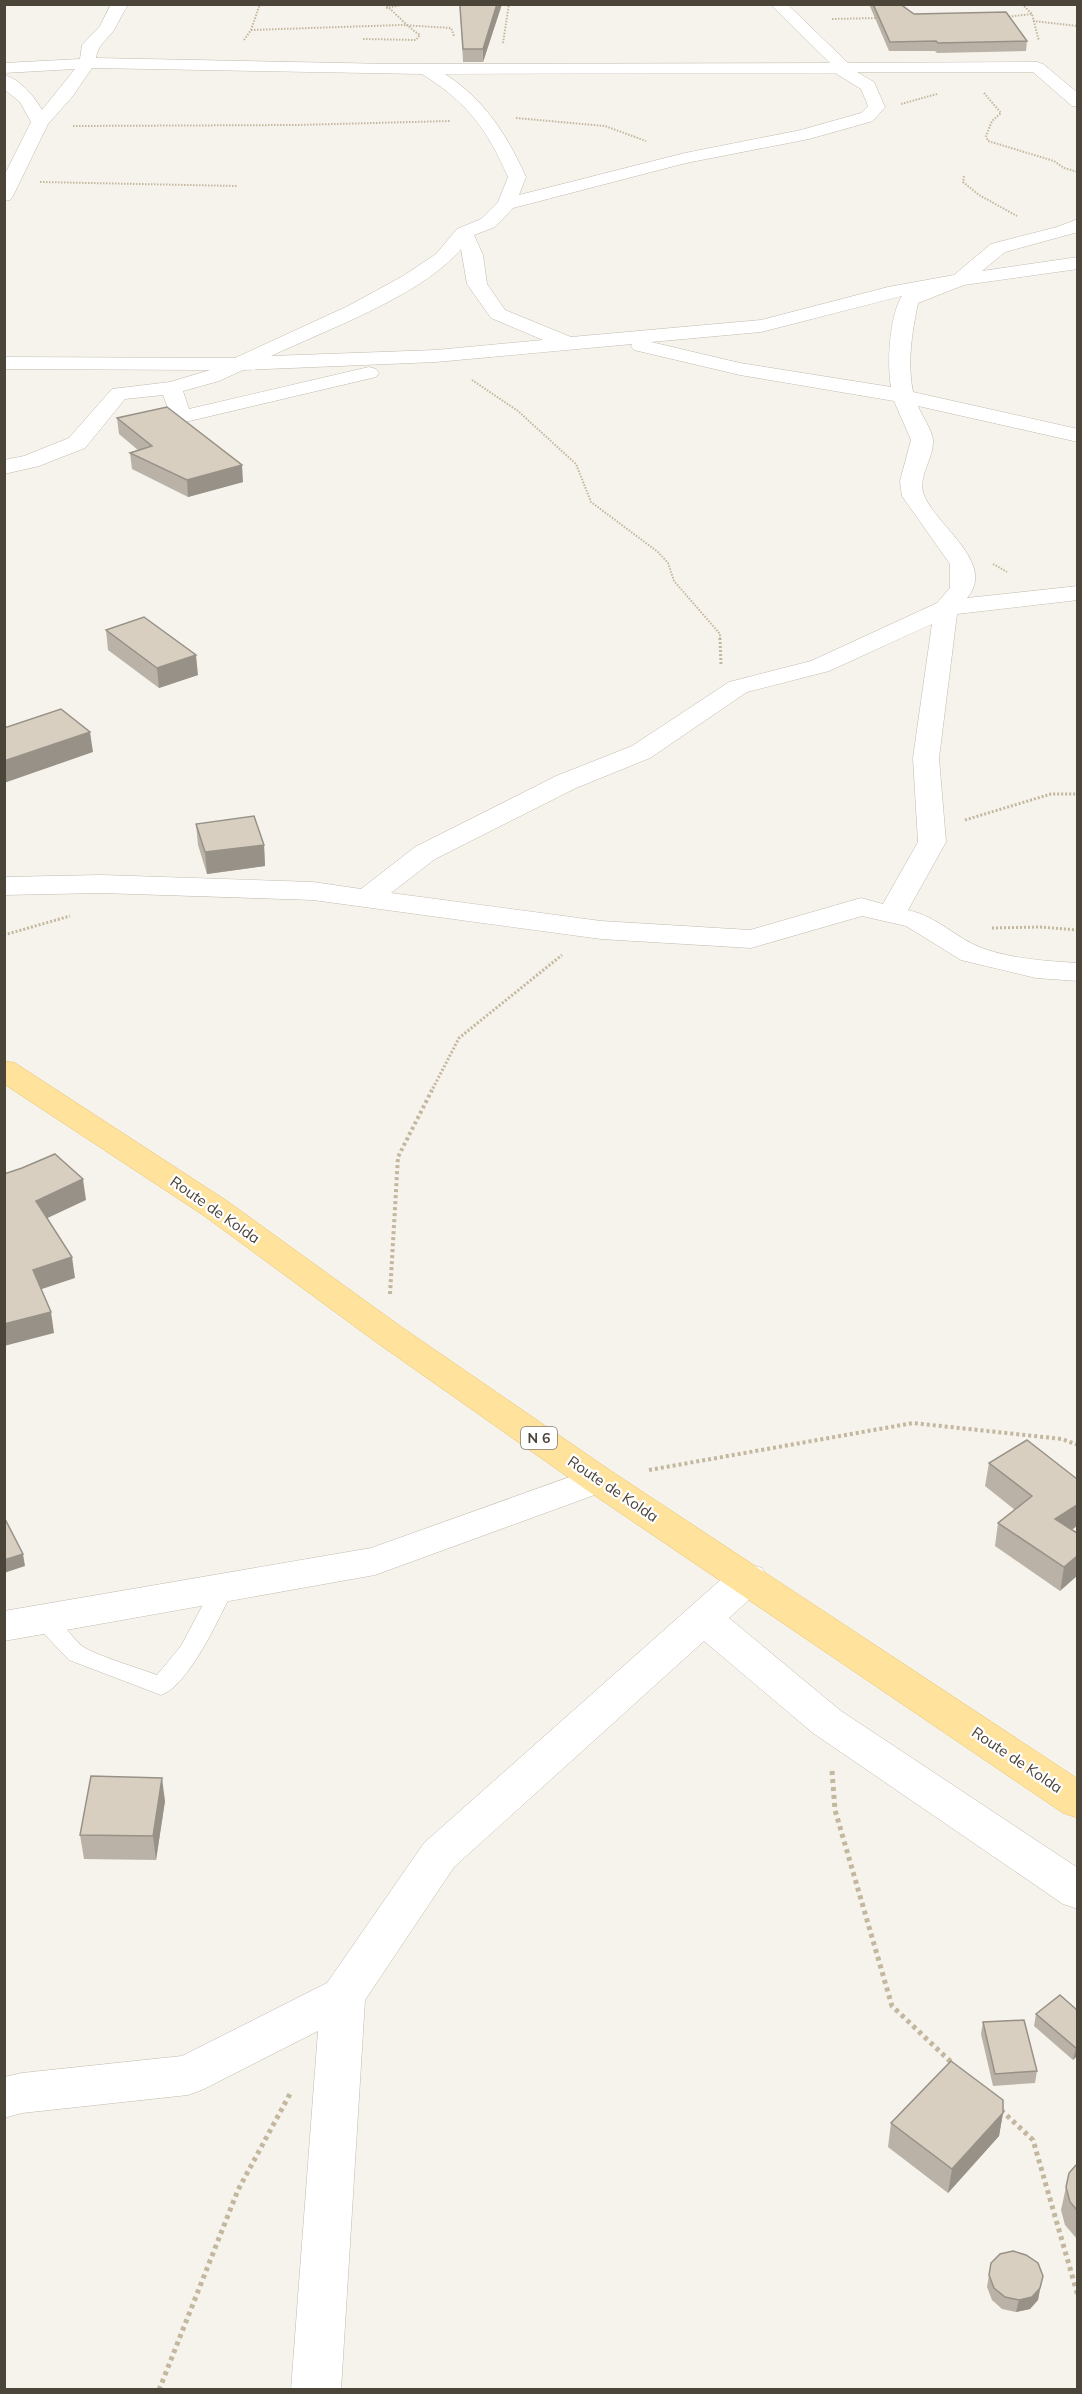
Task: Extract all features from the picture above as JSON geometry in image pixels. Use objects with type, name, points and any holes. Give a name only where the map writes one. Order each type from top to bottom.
[{"type":"main road","name":"Route de Kolda","points":[[4,1070],[215,1208],[388,1334],[598,1480],[748,1578],[1077,1801]]},
{"type":"street","points":[[9,189],[40,122],[66,93],[87,63],[90,45],[107,28],[117,7],[122,4]]},
{"type":"street","points":[[777,4],[840,63],[837,67]]},
{"type":"street","points":[[4,68],[87,63],[392,69],[1067,68]]},
{"type":"street","points":[[506,204],[685,158],[781,137],[803,135],[867,117],[877,107],[868,86],[837,67]]},
{"type":"street","points":[[1037,67],[1077,102]]},
{"type":"street","points":[[4,467],[31,461],[77,443],[119,393],[171,388],[212,377],[311,328],[355,310],[410,280],[443,258],[464,233],[488,223],[506,204],[517,177],[491,110],[424,68]]},
{"type":"street","points":[[495,84],[505,69]]},
{"type":"street","points":[[4,80],[27,99],[40,122]]},
{"type":"street","points":[[892,913],[932,842],[926,758],[946,608],[962,589],[962,564],[913,496],[911,481],[922,440],[903,397],[899,375],[901,337],[909,300],[960,280],[998,248],[1077,225]]},
{"type":"street","points":[[464,233],[473,255],[477,284],[498,314],[568,343]]},
{"type":"street","points":[[4,363],[239,364],[436,356],[616,340],[761,326],[888,293],[1077,263]]},
{"type":"street","points":[[616,340],[740,369],[874,390],[1077,436]]},
{"type":"street","points":[[171,388],[181,417],[436,356]]},
{"type":"street","points":[[366,899],[425,853],[566,782],[640,752],[738,687],[820,666],[946,608],[1071,594]]},
{"type":"street","points":[[4,886],[101,884],[313,891],[601,930],[751,939],[861,907],[916,920],[971,954],[1036,969],[1077,972]]},
{"type":"street","points":[[4,1626],[375,1561],[598,1480]]},
{"type":"street","points":[[4,2098],[188,2075],[343,1996],[439,1855],[748,1578]]},
{"type":"street","points":[[704,1619],[827,1722],[1077,1891]]},
{"type":"street","points":[[316,2390],[343,1996]]},
{"type":"lane","points":[[42,1619],[77,1654],[161,1686],[189,1652],[224,1588]]},
{"type":"path","points":[[228,66],[251,30],[260,4]]},
{"type":"path","points":[[385,6],[406,4]]},
{"type":"path","points":[[505,69],[501,63],[509,4]]},
{"type":"path","points":[[1022,4],[1032,14],[1032,21],[1037,30]]},
{"type":"path","points":[[363,39],[416,40],[420,35],[406,27],[403,19],[385,6]]},
{"type":"path","points":[[998,18],[1032,14]]},
{"type":"path","points":[[796,22],[880,18]]},
{"type":"path","points":[[1032,21],[1077,26]]},
{"type":"path","points":[[251,30],[357,25],[451,28],[454,36]]},
{"type":"path","points":[[979,90],[991,99],[1001,113],[992,121],[986,136],[988,141],[1054,161],[1064,168],[1077,172]]},
{"type":"path","points":[[40,122],[66,126],[432,122],[491,110],[516,118],[605,126],[654,143],[685,158]]},
{"type":"path","points":[[964,176],[963,182],[979,195],[1049,234]]},
{"type":"path","points":[[9,189],[237,186]]},
{"type":"path","points":[[436,356],[518,411],[576,464],[591,502],[658,552],[668,563],[674,580],[720,634],[721,666],[738,687]]},
{"type":"path","points":[[939,531],[1012,575],[1071,594]]},
{"type":"path","points":[[932,842],[968,818],[1051,794],[1077,794]]},
{"type":"path","points":[[989,928],[1040,927],[1077,930]]},
{"type":"path","points":[[388,1334],[398,1157],[459,1038],[563,955],[601,930]]},
{"type":"path","points":[[598,1480],[914,1423],[1062,1439],[1077,1445]]},
{"type":"path","points":[[827,1722],[835,1809],[892,2006],[958,2069]]},
{"type":"path","points":[[159,2390],[238,2190],[293,2088]]},
{"type":"path","points":[[1000,2109],[1033,2140],[1077,2296]]},
{"type":"building","points":[[461,4],[497,4],[483,49],[463,49]]},
{"type":"building","points":[[873,4],[900,4],[914,14],[1006,12],[1027,41],[890,42]]},
{"type":"building","points":[[167,407],[242,465],[187,480],[130,453],[152,446],[117,418]]},
{"type":"building","points":[[144,617],[196,655],[157,668],[106,630]]},
{"type":"building","points":[[61,709],[90,732],[4,761],[4,728]]},
{"type":"building","points":[[254,816],[264,845],[205,852],[196,824]]},
{"type":"building","points":[[55,1154],[83,1179],[36,1201],[72,1257],[33,1270],[51,1312],[4,1324],[4,1174]]},
{"type":"building","points":[[1027,1440],[1077,1479],[1077,1505],[1055,1519],[1077,1533],[1077,1556],[1064,1567],[998,1523],[1032,1496],[989,1463]]},
{"type":"building","points":[[4,1517],[23,1554],[4,1560]]},
{"type":"building","points":[[91,1776],[162,1778],[153,1836],[80,1835]]},
{"type":"building","points":[[1060,1995],[1077,2010],[1076,2048],[1036,2014]]},
{"type":"building","points":[[1024,2020],[1037,2071],[995,2074],[983,2022]]},
{"type":"building","points":[[951,2061],[1003,2100],[1003,2113],[952,2169],[891,2123]]},
{"type":"building","points":[[1077,2164],[1077,2210],[1070,2202],[1066,2187],[1069,2173]]},
{"type":"building","points":[[1013,2251],[1026,2255],[1038,2263],[1043,2276],[1040,2288],[1032,2297],[1019,2300],[1005,2297],[994,2288],[989,2275],[991,2263],[1000,2254]]}]
